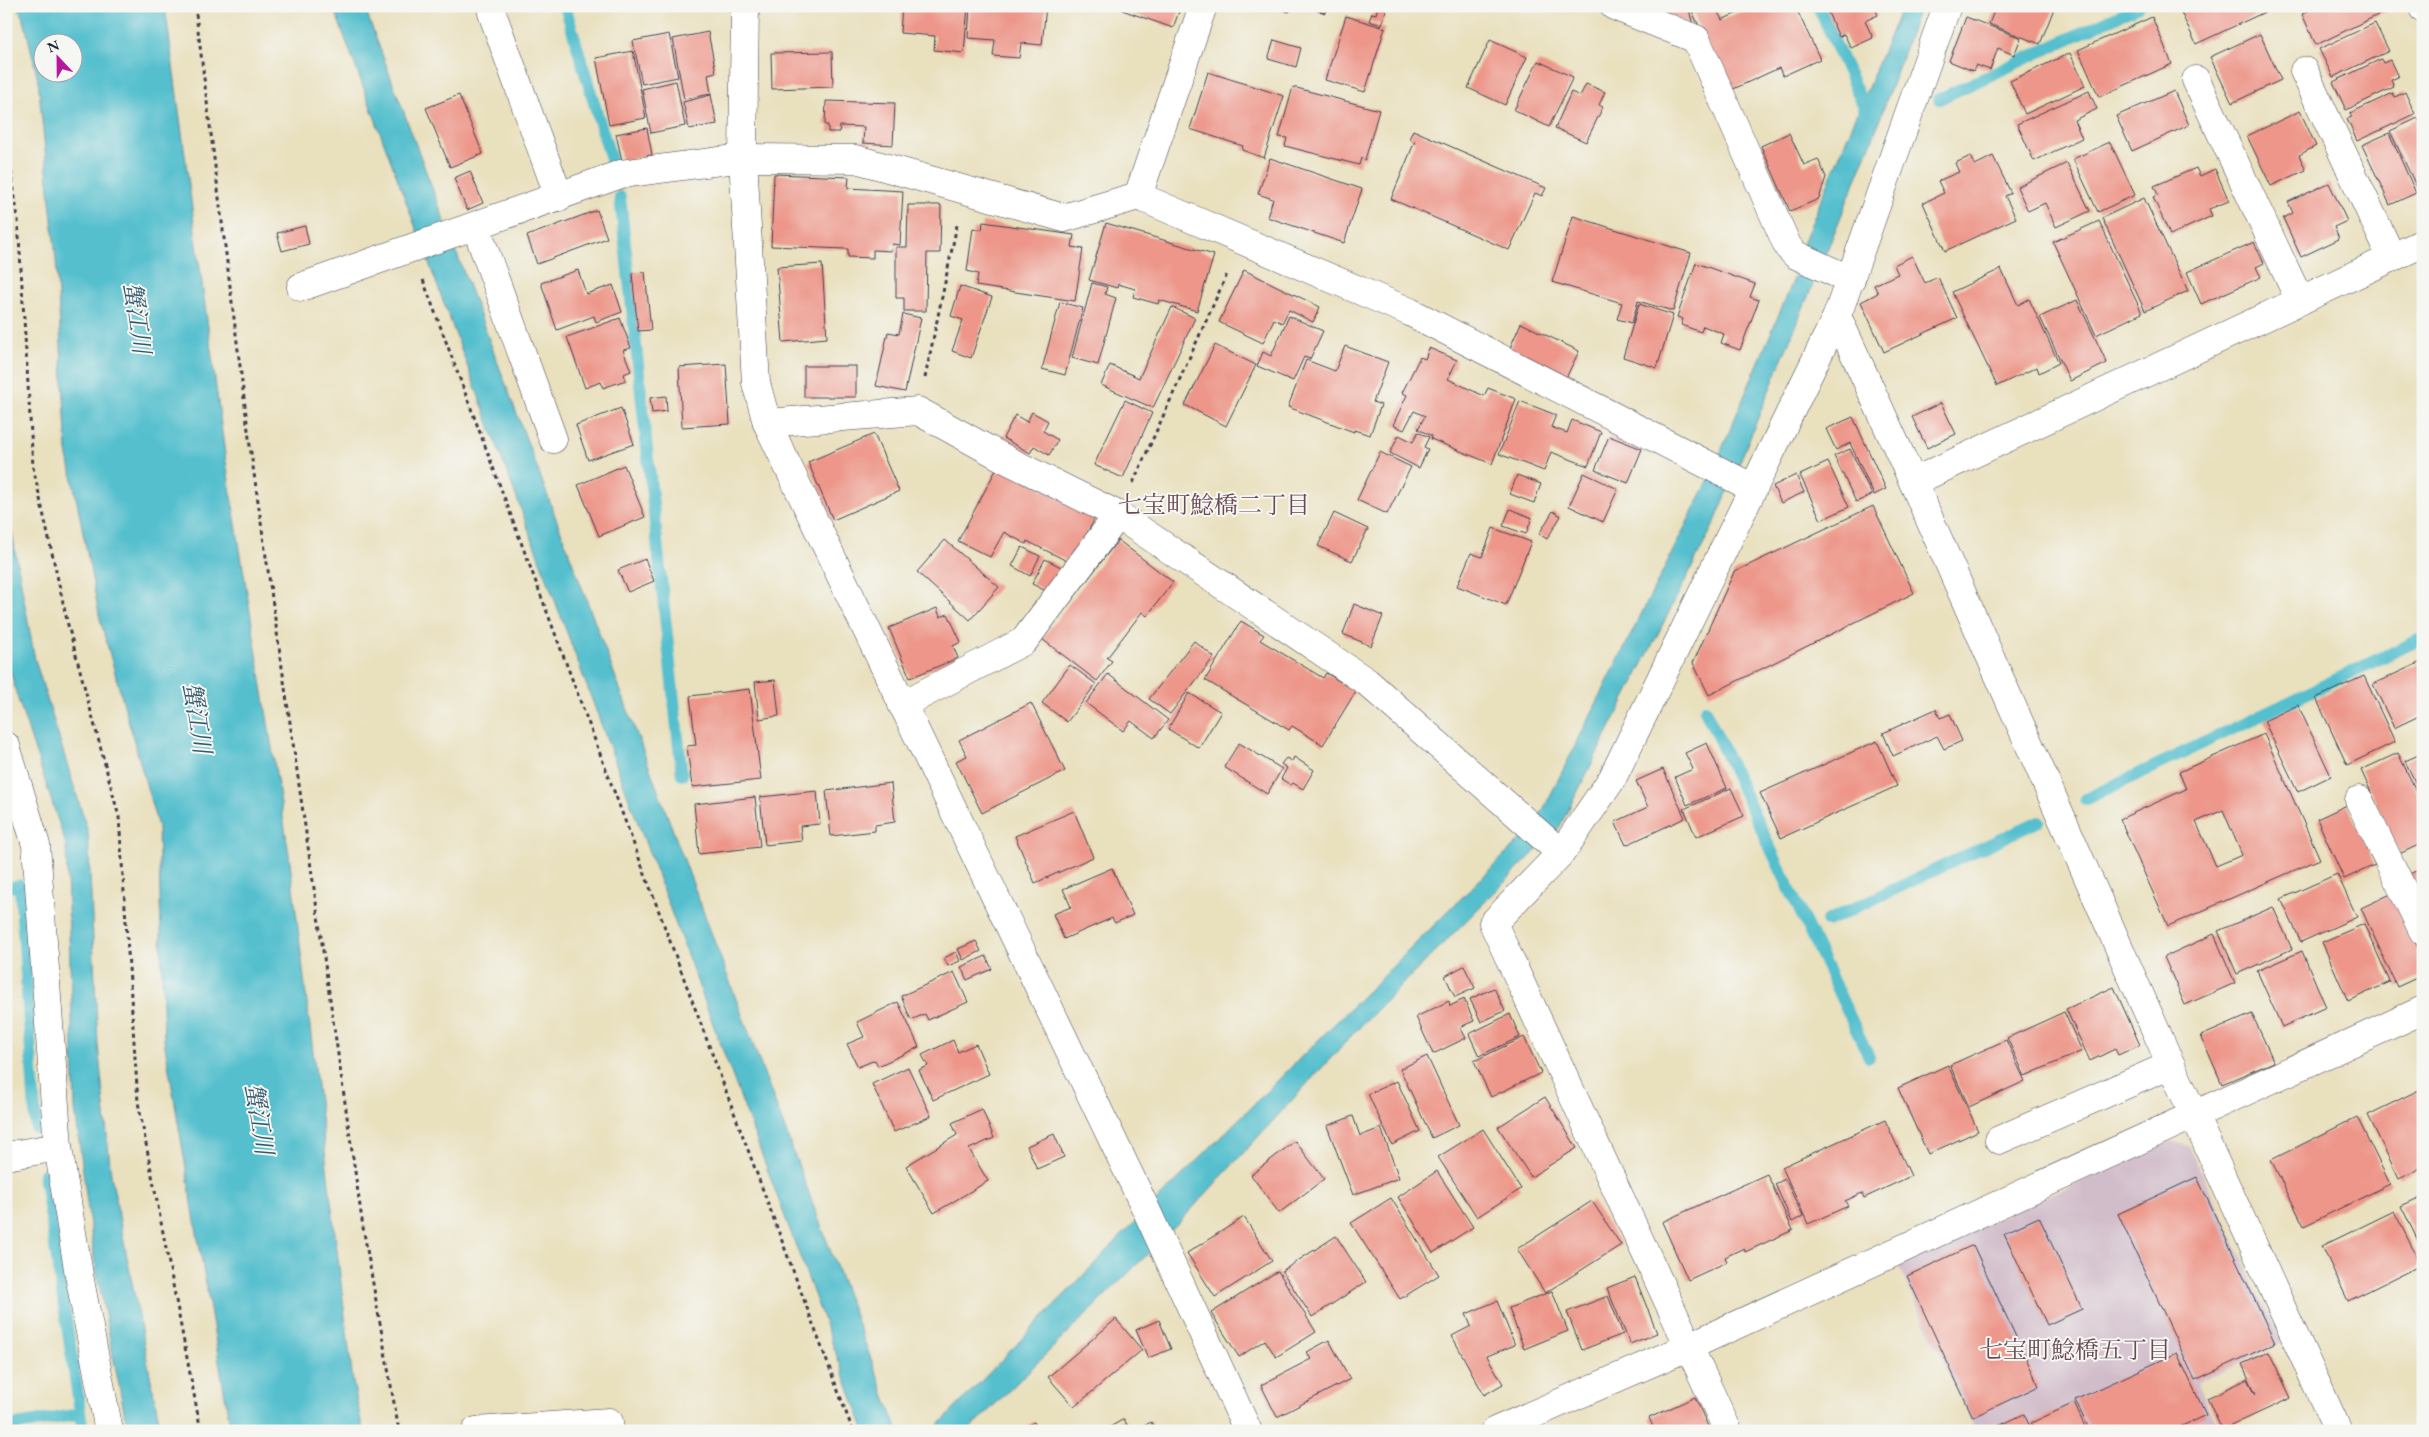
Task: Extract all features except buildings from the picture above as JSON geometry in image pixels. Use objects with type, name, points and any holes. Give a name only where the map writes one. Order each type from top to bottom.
[{"type":"street","points":[[745,6],[743,158],[756,383],[767,423],[1144,1205],[1248,1431]]},
{"type":"street","points":[[1138,196],[1203,6]]},
{"type":"street","points":[[1614,6],[1696,39],[1788,246],[1796,254],[1851,280]]},
{"type":"street","points":[[1728,1431],[1493,923],[1612,779],[1745,484],[1837,316],[1947,6]]},
{"type":"street","points":[[492,13],[559,197]]},
{"type":"street","points":[[2304,72],[2392,258]]},
{"type":"street","points":[[2196,80],[2300,301]]},
{"type":"street","points":[[301,287],[622,174],[743,158],[856,160],[1064,218],[1138,196],[1242,242],[1410,312],[1745,484]]},
{"type":"street","points":[[464,231],[553,439]]},
{"type":"street","points":[[1913,482],[2423,243]]},
{"type":"street","points":[[1837,316],[1913,482],[2171,1065],[2338,1431]]},
{"type":"street","points":[[767,423],[918,411],[1009,461],[1118,515],[1367,682],[1525,823],[1555,847]]},
{"type":"street","points":[[902,706],[1024,641],[1118,515]]},
{"type":"street","points":[[6,746],[36,845],[58,1147],[79,1275],[109,1431]]},
{"type":"street","points":[[2359,800],[2423,931]]},
{"type":"street","points":[[1496,1431],[1688,1347],[2422,1011]]},
{"type":"street","points":[[1999,1140],[2171,1065]]},
{"type":"street","points":[[6,1156],[58,1147]]},
{"type":"street","points":[[476,1431],[609,1422],[610,1431]]},
{"type":"path","points":[[195,6],[250,446],[362,1217],[399,1431]]},
{"type":"path","points":[[6,132],[18,220],[33,467],[68,625],[119,817],[138,1102],[201,1431]]},
{"type":"path","points":[[918,411],[964,190]]},
{"type":"path","points":[[1118,515],[1242,242]]},
{"type":"path","points":[[416,248],[853,1431]]},
{"type":"shaded area","points":[[2171,1141],[2189,1146],[2282,1343],[2197,1383],[2220,1431],[1976,1431],[1897,1263]]},
{"type":"water","name":"蟹江川","points":[[18,6],[165,6],[226,462],[289,854],[353,1382],[363,1431],[231,1431],[164,1040],[158,827],[100,619],[67,451],[56,260],[38,82],[82,82],[82,32],[32,32],[32,54],[25,24]]},
{"type":"water","points":[[333,6],[364,6],[898,1431],[865,1431]]},
{"type":"water","points":[[1902,6],[1920,6],[1872,141],[1715,522],[1559,828],[1353,1034],[1176,1226],[968,1431],[933,1431],[1130,1227],[1524,836],[1543,810],[1710,477],[1798,269],[1804,241]]},
{"type":"water","points":[[6,501],[35,660],[88,832],[98,1044],[111,1175],[161,1431],[128,1431],[95,1264],[75,1109],[66,845],[17,696],[6,654]]},
{"type":"waterway","points":[[565,6],[612,163]]},
{"type":"waterway","points":[[1818,6],[1867,113]]},
{"type":"waterway","points":[[1939,99],[2139,6]]},
{"type":"waterway","points":[[620,197],[682,775]]},
{"type":"waterway","points":[[2086,799],[2423,638]]},
{"type":"waterway","points":[[1705,710],[1869,1057]]},
{"type":"waterway","points":[[1827,921],[2039,821]]},
{"type":"waterway","points":[[6,888],[20,885],[36,1128]]},
{"type":"waterway","points":[[44,1174],[83,1431]]},
{"type":"waterway","points":[[6,1427],[79,1414]]},
{"type":"district","name":"七宝町鯰橋二丁目","points":[[1214,505]]},
{"type":"district","name":"七宝町鯰橋五丁目","points":[[2075,1350]]}]
